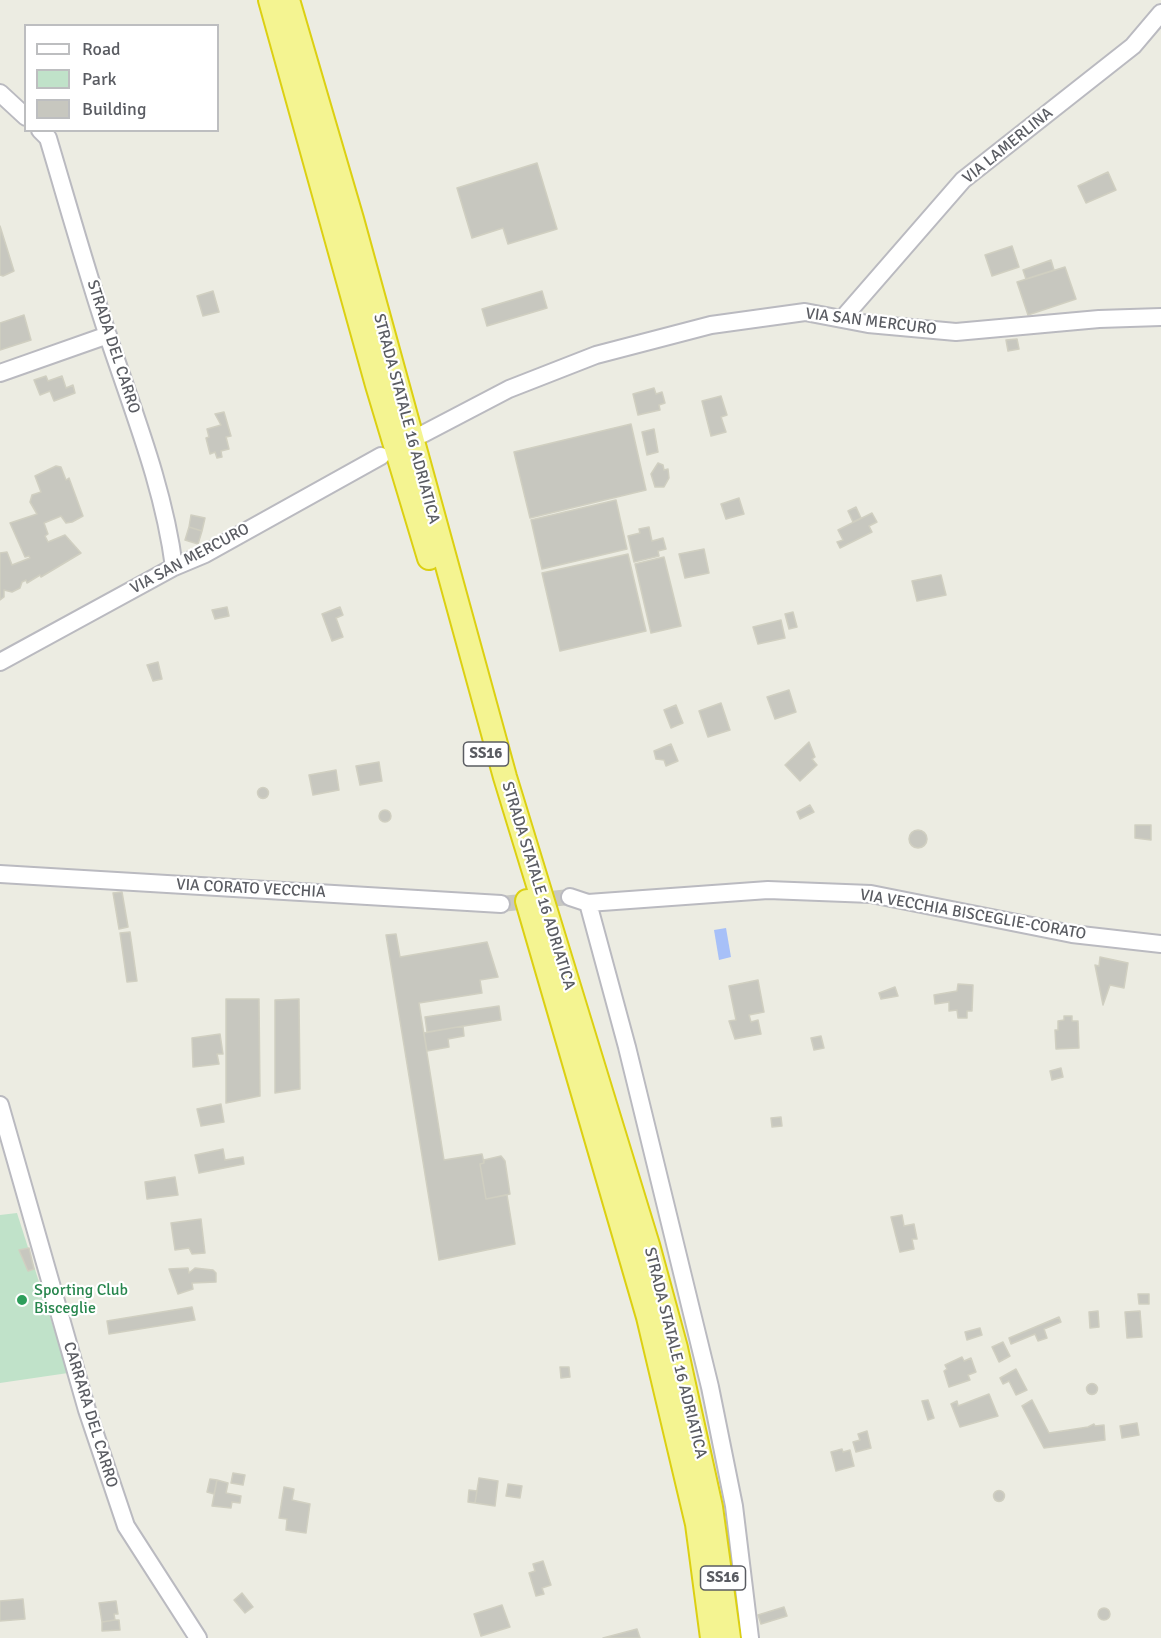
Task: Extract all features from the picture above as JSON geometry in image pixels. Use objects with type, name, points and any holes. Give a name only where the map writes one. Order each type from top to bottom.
[{"type":"highway","name":"STRADA STATALE 16 ADRIATICA","points":[[270,0],[377,384],[463,672],[704,1515],[712,1638]]},
{"type":"highway","name":"STRADA STATALE 16 ADRIATICA","points":[[288,0],[352,219],[505,777],[654,1268],[679,1359],[704,1515],[729,1638]]},
{"type":"street","name":"VIA LAMERLINA","points":[[842,319],[963,180],[1133,46],[1161,13]]},
{"type":"street","points":[[0,93],[24,115]]},
{"type":"street","name":"STRADA DEL CARRO","points":[[42,132],[48,138],[108,335],[151,461],[169,529],[174,567]]},
{"type":"street","name":"VIA SAN MERCURO","points":[[423,434],[510,389],[596,355],[711,325],[805,312],[842,319],[956,332],[1099,319],[1161,317]]},
{"type":"street","points":[[0,374],[108,335]]},
{"type":"street","name":"VIA SAN MERCURO","points":[[0,662],[174,567],[204,554],[381,456]]},
{"type":"street","name":"VIA CORATO VECCHIA","points":[[0,874],[501,904]]},
{"type":"street","name":"VIA VECCHIA BISCEGLIE-CORATO","points":[[570,897],[588,903],[768,890],[871,894],[1072,934],[1161,944]]},
{"type":"street","points":[[588,903],[630,1058],[710,1387],[734,1506],[750,1638]]},
{"type":"street","name":"CARRARA DEL CARRO","points":[[0,1106],[87,1410],[126,1526],[198,1638]]},
{"type":"green space","name":"Sporting Club Bisceglie","points":[[17,1213],[68,1373],[0,1383],[0,1215]]},
{"type":"water","points":[[726,928],[731,957],[719,960],[714,930]]},
{"type":"building","points":[[537,163],[557,229],[508,244],[503,228],[472,238],[457,188]]},
{"type":"building","points":[[1108,172],[1116,190],[1086,203],[1078,186]]},
{"type":"building","points":[[0,226],[14,271],[3,276],[0,275]]},
{"type":"building","points":[[1012,246],[1019,267],[992,276],[985,255]]},
{"type":"building","points":[[1051,260],[1054,270],[1026,279],[1023,270]]},
{"type":"building","points":[[1065,267],[1076,299],[1028,315],[1017,282]]},
{"type":"building","points":[[213,291],[219,312],[203,316],[197,296]]},
{"type":"building","points":[[542,291],[547,308],[487,326],[482,309]]},
{"type":"building","points":[[24,315],[31,340],[0,350],[0,323]]},
{"type":"building","points":[[1017,339],[1019,349],[1008,351],[1006,340]]},
{"type":"building","points":[[46,376],[48,381],[62,376],[66,388],[73,385],[75,393],[54,401],[50,391],[40,395],[34,380]]},
{"type":"building","points":[[654,388],[656,394],[662,392],[665,403],[659,405],[660,410],[638,415],[633,394]]},
{"type":"building","points":[[721,396],[727,415],[721,417],[726,432],[711,436],[702,401]]},
{"type":"building","points":[[224,412],[231,436],[226,437],[229,449],[221,451],[222,457],[217,458],[215,452],[210,454],[206,438],[209,437],[207,429],[221,425],[215,414]]},
{"type":"building","points":[[631,424],[646,490],[530,518],[514,452]]},
{"type":"building","points":[[654,429],[658,452],[647,455],[642,432]]},
{"type":"building","points":[[658,463],[663,465],[664,470],[668,469],[669,478],[664,487],[655,487],[651,474]]},
{"type":"building","points":[[56,466],[61,467],[66,480],[69,478],[83,516],[72,522],[66,523],[61,516],[44,523],[48,534],[45,536],[48,542],[65,535],[81,553],[41,577],[40,575],[27,583],[26,580],[22,582],[20,588],[12,592],[4,590],[4,597],[0,600],[0,553],[7,552],[12,565],[30,558],[25,557],[10,523],[37,514],[30,502],[32,495],[41,492],[35,476]]},
{"type":"building","points":[[739,498],[744,514],[726,519],[721,504]]},
{"type":"building","points":[[616,500],[627,549],[542,569],[531,520]]},
{"type":"building","points":[[856,507],[861,518],[853,522],[848,511]]},
{"type":"building","points":[[872,513],[877,522],[869,526],[872,532],[840,548],[837,542],[843,540],[838,530]]},
{"type":"building","points":[[191,515],[205,518],[202,531],[189,527]]},
{"type":"building","points":[[189,527],[202,531],[198,544],[185,540]]},
{"type":"building","points":[[649,527],[652,541],[663,538],[666,549],[658,551],[659,556],[634,562],[628,536],[640,533],[639,529]]},
{"type":"building","points":[[704,549],[709,573],[685,578],[679,554]]},
{"type":"building","points":[[628,554],[646,631],[560,651],[542,573]]},
{"type":"building","points":[[664,557],[681,626],[651,633],[635,564]]},
{"type":"building","points":[[941,575],[946,595],[917,601],[912,581]]},
{"type":"building","points":[[227,607],[229,616],[215,619],[212,610]]},
{"type":"building","points":[[340,607],[343,615],[336,618],[343,637],[332,641],[322,614]]},
{"type":"building","points":[[793,612],[797,627],[789,629],[785,614]]},
{"type":"building","points":[[781,620],[785,638],[758,644],[753,627]]},
{"type":"building","points":[[158,662],[162,679],[153,681],[147,665]]},
{"type":"building","points":[[789,690],[796,712],[775,719],[767,697]]},
{"type":"building","points":[[721,703],[730,730],[708,737],[699,711]]},
{"type":"building","points":[[676,705],[683,723],[671,728],[664,710]]},
{"type":"building","points":[[809,742],[815,757],[812,759],[817,765],[800,781],[785,765]]},
{"type":"building","points":[[671,744],[678,761],[666,766],[664,760],[656,759],[654,751]]},
{"type":"building","points":[[379,762],[382,781],[360,785],[356,766]]},
{"type":"building","points":[[336,770],[339,790],[313,795],[309,775]]},
{"type":"building","points":[[263,787],[269,793],[263,799],[257,793]]},
{"type":"building","points":[[810,805],[814,812],[800,819],[797,812]]},
{"type":"building","points":[[385,810],[391,816],[385,822],[379,816]]},
{"type":"building","points":[[1135,825],[1151,825],[1151,840],[1135,838]]},
{"type":"building","points":[[914,830],[922,830],[927,835],[925,846],[914,848],[909,843],[909,835]]},
{"type":"building","points":[[122,892],[128,927],[119,929],[113,893]]},
{"type":"building","points":[[130,932],[137,981],[127,982],[120,933]]},
{"type":"building","points":[[396,934],[400,957],[487,942],[498,977],[480,980],[482,993],[419,1003],[444,1160],[482,1154],[484,1163],[480,1164],[486,1199],[507,1195],[515,1244],[439,1260],[386,935]]},
{"type":"building","points":[[1100,957],[1128,963],[1124,988],[1110,985],[1103,1005],[1095,965],[1099,966]]},
{"type":"building","points":[[758,980],[764,1012],[749,1015],[751,1022],[758,1020],[761,1034],[735,1039],[729,1021],[736,1020],[729,986]]},
{"type":"building","points":[[958,984],[973,985],[972,1011],[967,1011],[967,1018],[958,1018],[957,1010],[949,1011],[949,1002],[935,1004],[934,995],[957,991]]},
{"type":"building","points":[[895,987],[898,996],[881,999],[879,993]]},
{"type":"building","points":[[226,999],[259,999],[260,1096],[226,1103]]},
{"type":"building","points":[[299,999],[300,1089],[275,1093],[275,1000]]},
{"type":"building","points":[[499,1006],[501,1020],[427,1032],[425,1017]]},
{"type":"building","points":[[1064,1016],[1072,1016],[1072,1021],[1078,1021],[1079,1048],[1056,1049],[1055,1030],[1058,1030],[1058,1021],[1064,1020]]},
{"type":"building","points":[[463,1026],[464,1036],[448,1039],[449,1047],[427,1051],[424,1033]]},
{"type":"building","points":[[220,1034],[223,1054],[217,1054],[219,1064],[193,1067],[192,1038]]},
{"type":"building","points":[[821,1036],[824,1048],[814,1050],[811,1038]]},
{"type":"building","points":[[1061,1068],[1063,1077],[1052,1080],[1050,1071]]},
{"type":"building","points":[[221,1104],[224,1122],[201,1126],[197,1109]]},
{"type":"building","points":[[781,1117],[782,1126],[772,1127],[771,1118]]},
{"type":"building","points":[[223,1149],[225,1160],[243,1157],[244,1164],[199,1173],[195,1155]]},
{"type":"building","points":[[501,1156],[505,1161],[510,1194],[486,1199],[480,1164],[484,1163],[484,1160]]},
{"type":"building","points":[[175,1177],[178,1195],[147,1199],[145,1182]]},
{"type":"building","points":[[902,1215],[904,1226],[914,1224],[917,1239],[912,1239],[914,1249],[900,1252],[891,1217]]},
{"type":"building","points":[[201,1219],[205,1253],[192,1254],[189,1248],[175,1250],[171,1223]]},
{"type":"building","points":[[29,1248],[34,1269],[28,1271],[19,1250]]},
{"type":"building","points":[[188,1268],[189,1273],[195,1268],[213,1270],[216,1273],[216,1282],[192,1283],[193,1289],[178,1294],[169,1269]]},
{"type":"building","points":[[1138,1294],[1149,1294],[1149,1304],[1139,1304]]},
{"type":"building","points":[[192,1307],[195,1320],[109,1334],[107,1321]]},
{"type":"building","points":[[1098,1311],[1099,1327],[1090,1328],[1089,1312]]},
{"type":"building","points":[[1140,1311],[1142,1337],[1127,1338],[1125,1312]]},
{"type":"building","points":[[1059,1317],[1061,1322],[1044,1329],[1047,1338],[1038,1341],[1035,1334],[1011,1344],[1009,1338]]},
{"type":"building","points":[[980,1328],[982,1335],[967,1340],[965,1332]]},
{"type":"building","points":[[1003,1342],[1010,1356],[999,1362],[992,1347]]},
{"type":"building","points":[[962,1357],[964,1361],[971,1358],[976,1372],[968,1375],[970,1380],[949,1387],[944,1371],[947,1369],[945,1365]]},
{"type":"building","points":[[560,1367],[569,1367],[570,1377],[561,1378]]},
{"type":"building","points":[[1016,1369],[1027,1390],[1016,1395],[1009,1381],[1003,1384],[1000,1378]]},
{"type":"building","points":[[1092,1383],[1098,1389],[1092,1395],[1086,1389]]},
{"type":"building","points":[[989,1394],[998,1416],[960,1427],[951,1404],[957,1401],[958,1406]]},
{"type":"building","points":[[928,1400],[934,1418],[928,1420],[922,1401]]},
{"type":"building","points":[[1032,1400],[1049,1433],[1094,1424],[1095,1426],[1104,1425],[1105,1440],[1044,1448],[1022,1406]]},
{"type":"building","points":[[1137,1423],[1139,1435],[1122,1438],[1120,1426]]},
{"type":"building","points":[[867,1431],[871,1448],[856,1452],[853,1442],[860,1440],[858,1434]]},
{"type":"building","points":[[842,1449],[843,1452],[850,1450],[854,1466],[836,1471],[831,1452]]},
{"type":"building","points":[[233,1473],[245,1475],[243,1485],[231,1483]]},
{"type":"building","points":[[479,1478],[498,1481],[495,1506],[475,1503]]},
{"type":"building","points":[[210,1479],[217,1480],[214,1494],[207,1492]]},
{"type":"building","points":[[217,1480],[228,1483],[226,1493],[241,1496],[240,1503],[232,1502],[231,1508],[212,1506]]},
{"type":"building","points":[[508,1484],[522,1486],[520,1498],[506,1496]]},
{"type":"building","points":[[284,1487],[294,1489],[292,1500],[310,1504],[306,1533],[286,1530],[287,1519],[279,1518]]},
{"type":"building","points":[[469,1490],[477,1491],[475,1503],[468,1502]]},
{"type":"building","points":[[999,1490],[1005,1496],[999,1502],[993,1496]]},
{"type":"building","points":[[543,1561],[551,1585],[542,1588],[544,1594],[536,1596],[529,1573],[535,1571],[533,1564]]},
{"type":"building","points":[[242,1593],[253,1607],[245,1613],[234,1600]]},
{"type":"building","points":[[23,1599],[25,1619],[0,1621],[0,1601]]},
{"type":"building","points":[[116,1601],[118,1614],[114,1614],[115,1620],[102,1622],[99,1603]]},
{"type":"building","points":[[502,1605],[510,1627],[481,1636],[474,1614]]},
{"type":"building","points":[[784,1607],[787,1616],[761,1624],[758,1615]]},
{"type":"building","points":[[1106,1608],[1110,1614],[1106,1620],[1102,1620],[1098,1612]]},
{"type":"building","points":[[119,1620],[120,1630],[102,1631],[102,1622]]},
{"type":"building","points":[[637,1629],[640,1638],[603,1638]]},
{"type":"tunnel","points":[[501,904],[570,897]]},
{"type":"place","name":"Sporting Club Bisceglie","points":[[22,1300]]}]
